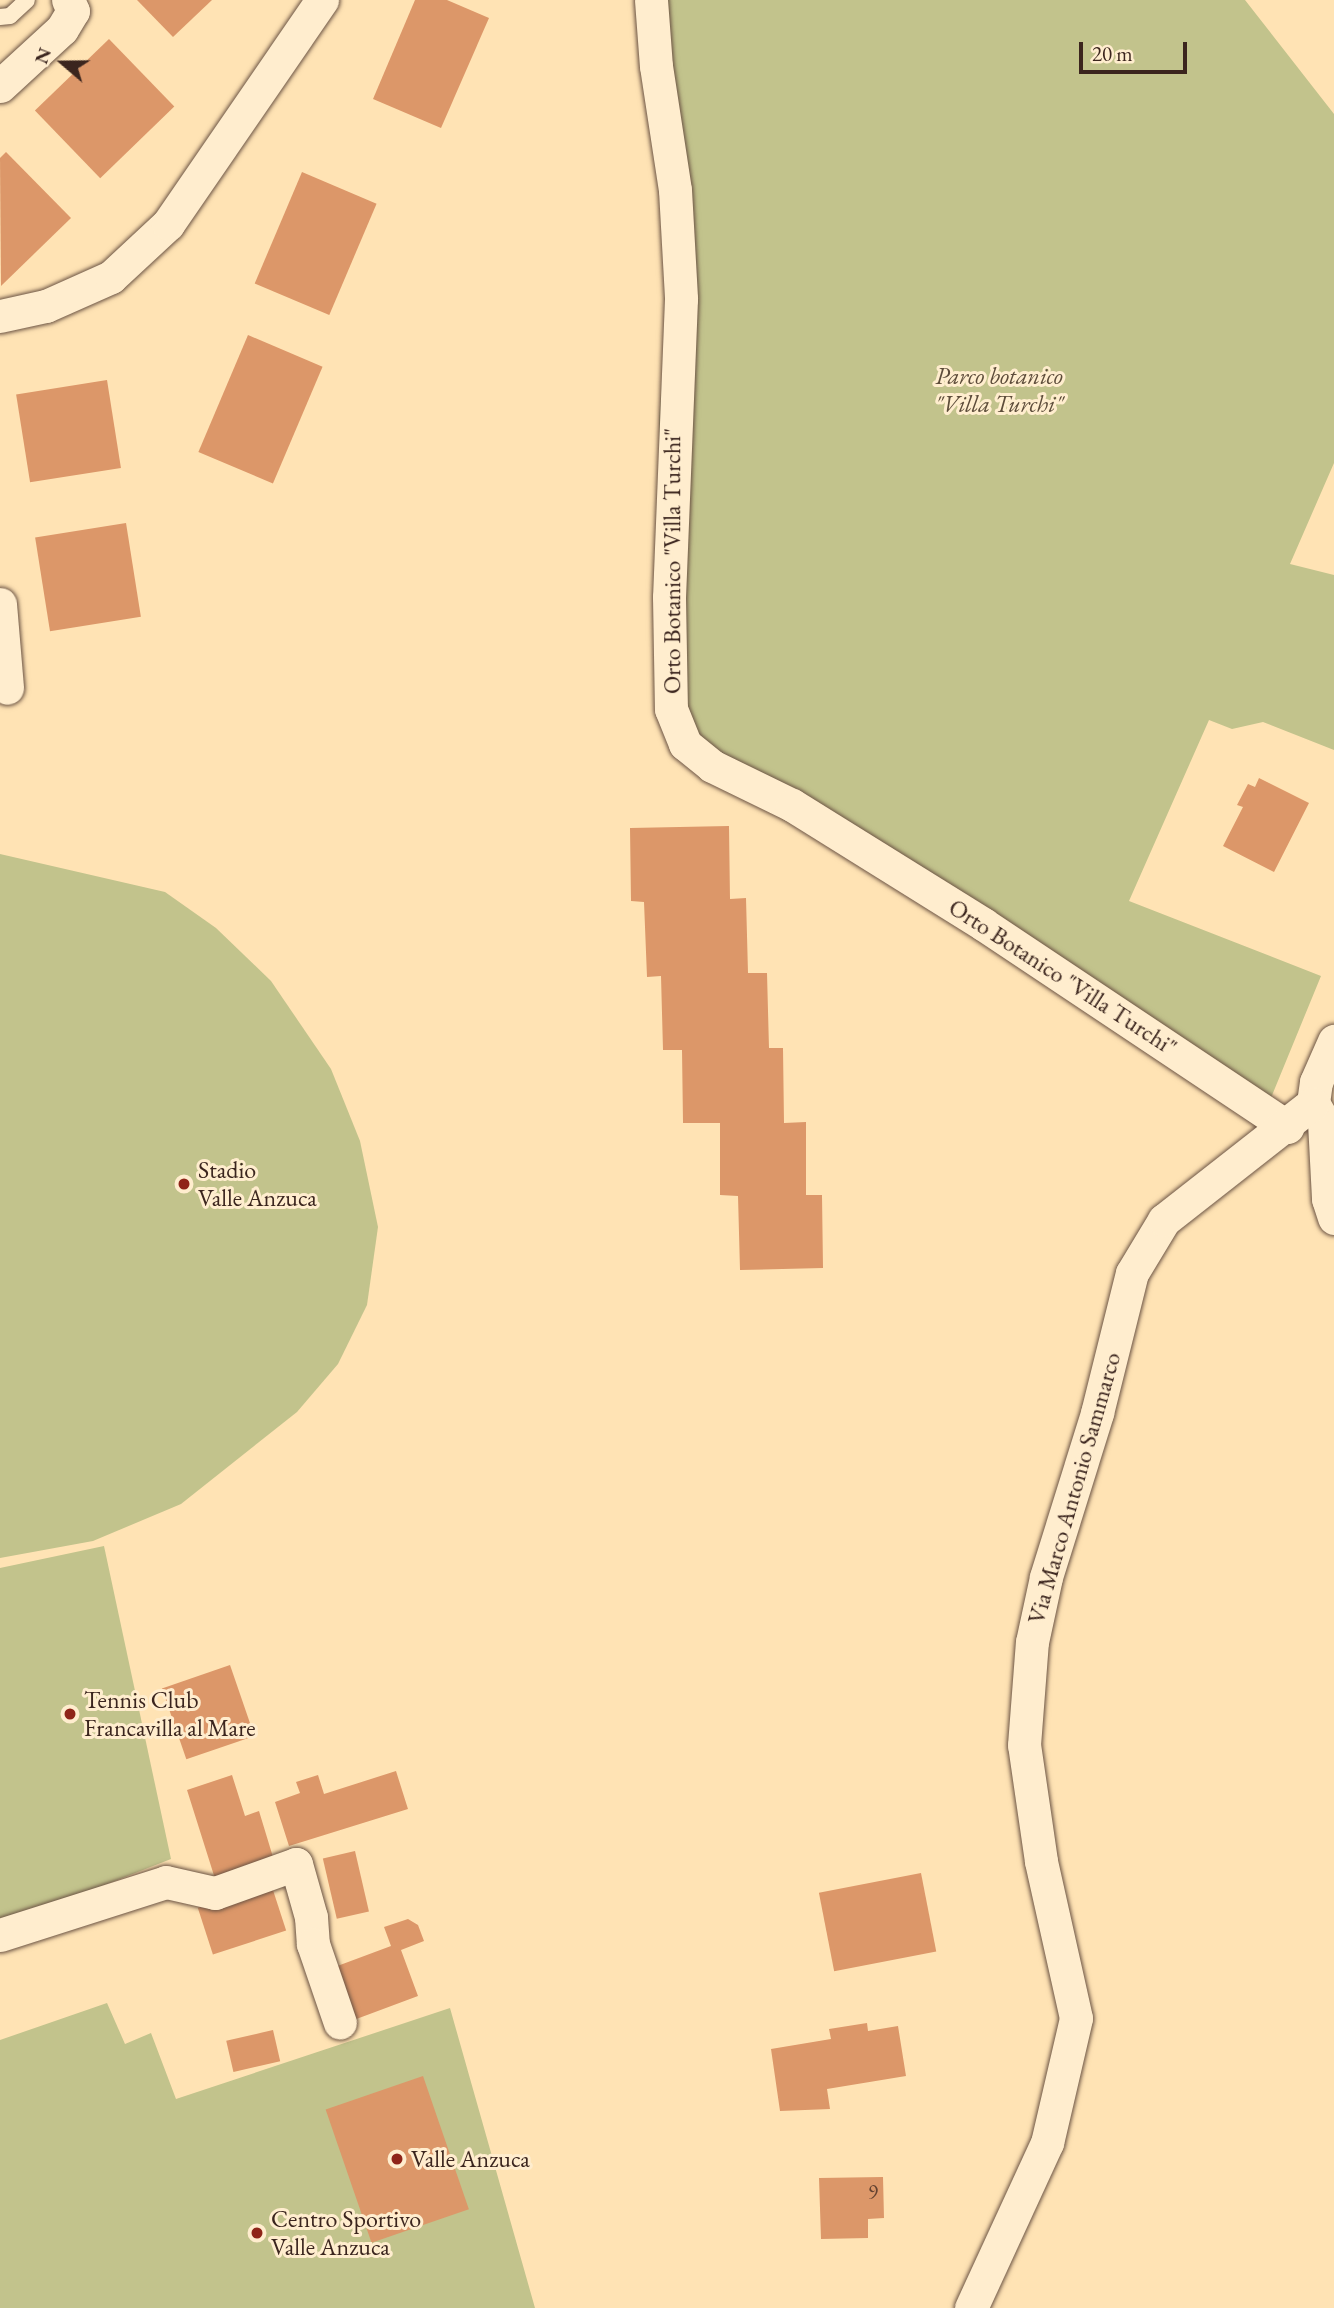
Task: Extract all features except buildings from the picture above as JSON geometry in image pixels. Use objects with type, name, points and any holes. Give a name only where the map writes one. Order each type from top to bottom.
[{"type":"street","points":[[0,86],[62,29],[73,11],[68,0]]},
{"type":"street","points":[[0,316],[46,306],[111,277],[168,224],[322,0]]},
{"type":"street","name":"Orto Botanico \"Villa Turchi\"","points":[[651,0],[656,66],[675,190],[680,286],[670,597],[671,709],[685,744],[712,766],[792,805],[983,923],[1279,1133]]},
{"type":"street","points":[[0,604],[7,688]]},
{"type":"street","points":[[1334,1041],[1315,1082],[1313,1103],[1324,1122],[1328,1199],[1334,1218]]},
{"type":"street","name":"Via Marco Antonio Sammarco","points":[[971,2308],[1047,2143],[1076,2018],[1041,1861],[1024,1745],[1032,1642],[1046,1577],[1097,1413],[1132,1273],[1164,1220],[1279,1133],[1313,1103]]},
{"type":"street","points":[[0,1935],[166,1882],[215,1893],[296,1864],[311,1917],[313,1944],[340,2023]]},
{"type":"lane","points":[[0,17],[10,16],[27,0]]},
{"type":"green space","name":"Parco botanico \"Villa Turchi\"","points":[[642,0],[1245,0],[1334,114],[1334,463],[1290,564],[1334,575],[1334,750],[1263,722],[1232,729],[1209,720],[1129,901],[1321,976],[1259,1127],[685,744],[659,512],[659,418],[671,270]]},
{"type":"green space","name":"Stadio Valle Anzuca","points":[[0,854],[165,892],[216,928],[271,981],[331,1069],[360,1141],[378,1227],[367,1305],[338,1364],[297,1412],[181,1504],[93,1541],[0,1558]]},
{"type":"green space","name":"Tennis Club Francavilla al Mare","points":[[104,1546],[171,1859],[0,1926],[0,1568]]},
{"type":"green space","name":"Centro Sportivo Valle Anzuca","points":[[107,2003],[125,2044],[151,2033],[176,2099],[450,2008],[535,2308],[0,2308],[0,2040]]},
{"type":"place","name":"Stadio Valle Anzuca","points":[[184,1184]]},
{"type":"place","name":"Tennis Club Francavilla al Mare","points":[[70,1714]]},
{"type":"place","name":"Valle Anzuca","points":[[397,2159]]},
{"type":"place","name":"Centro Sportivo Valle Anzuca","points":[[257,2233]]}]
